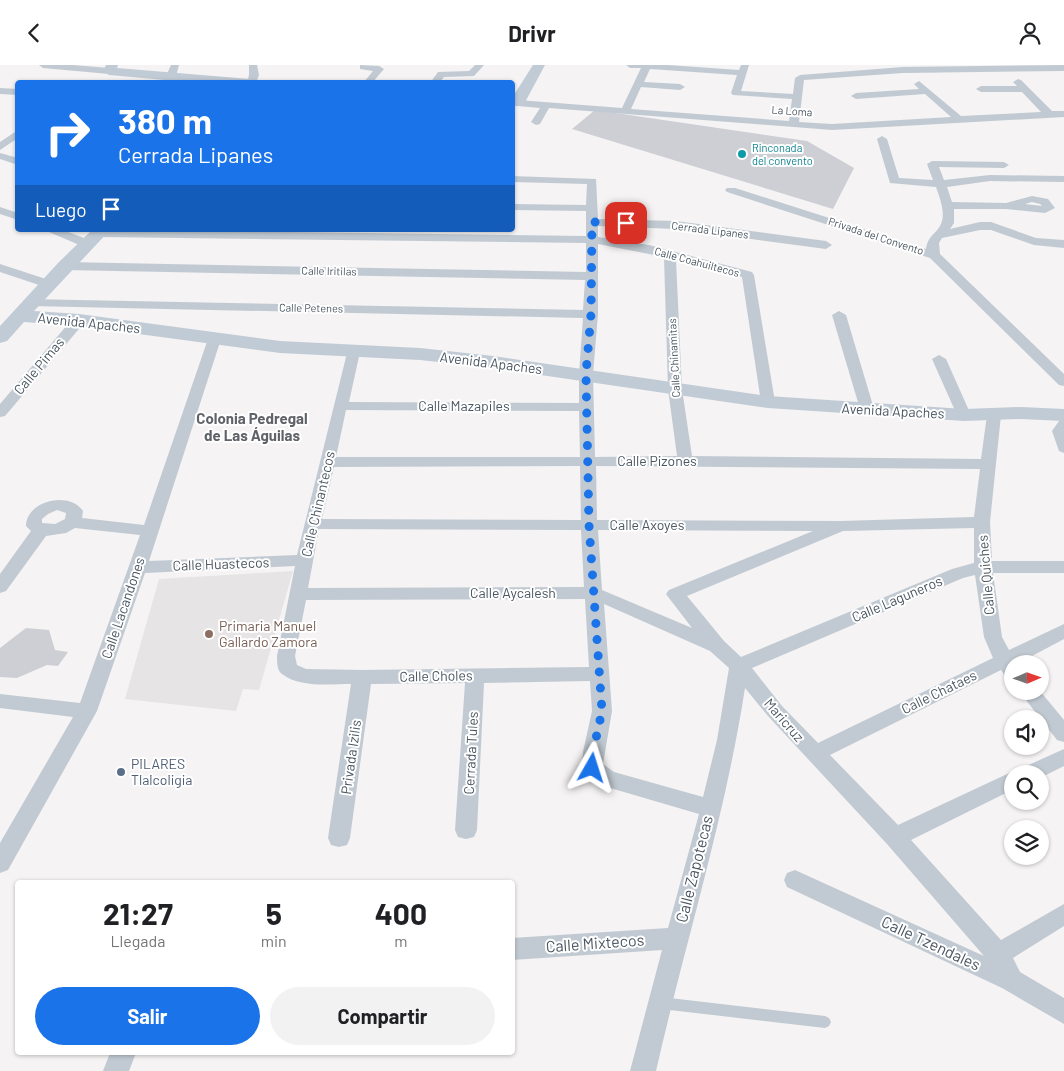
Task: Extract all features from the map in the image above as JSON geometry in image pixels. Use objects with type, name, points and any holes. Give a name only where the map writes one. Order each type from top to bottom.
[{"type":"street","points":[[43,65],[173,70],[232,80]]},
{"type":"street","points":[[252,80],[254,75],[253,65]]},
{"type":"street","points":[[364,65],[363,67],[379,69],[370,80]]},
{"type":"street","points":[[437,80],[441,75],[471,74],[480,65]]},
{"type":"street","points":[[515,103],[539,65]]},
{"type":"street","points":[[630,65],[744,69],[736,93],[798,97]]},
{"type":"street","points":[[625,111],[646,67]]},
{"type":"street","points":[[794,124],[800,78],[901,68],[1064,69]]},
{"type":"street","points":[[914,80],[958,117]]},
{"type":"street","points":[[973,82],[990,100]]},
{"type":"street","points":[[638,84],[676,96]]},
{"type":"street","points":[[981,89],[1022,85],[1049,114]]},
{"type":"street","points":[[0,91],[15,92]]},
{"type":"street","points":[[856,96],[928,91]]},
{"type":"street","name":"La Loma","points":[[515,103],[625,111],[676,96],[794,124],[841,127],[958,117],[1064,114]]},
{"type":"street","points":[[536,122],[546,105]]},
{"type":"street","points":[[0,133],[15,133]]},
{"type":"street","points":[[0,147],[15,135]]},
{"type":"street","points":[[882,139],[894,181],[940,184],[990,178],[1064,179]]},
{"type":"street","points":[[0,156],[15,161]]},
{"type":"street","points":[[934,255],[931,247],[932,241],[940,235],[948,223],[950,214],[932,164],[1004,165]]},
{"type":"street","points":[[515,179],[592,181],[591,314],[586,374],[589,525],[602,711],[593,752],[592,768],[607,779],[710,807]]},
{"type":"street","name":"Privada del Convento","points":[[731,190],[934,255],[1064,382]]},
{"type":"street","points":[[947,205],[1006,205]]},
{"type":"street","name":"Cerrada Lipanes","points":[[515,207],[676,225],[826,245]]},
{"type":"street","points":[[0,210],[15,216]]},
{"type":"street","points":[[940,235],[980,226],[990,226],[1034,241],[1064,244]]},
{"type":"street","points":[[67,232],[97,236]]},
{"type":"street","points":[[0,336],[65,266],[97,236]]},
{"type":"street","name":"Calle Coahuiltecos","points":[[97,236],[593,241],[648,249],[748,275],[768,403]]},
{"type":"street","name":"Calle Chinamitas","points":[[670,255],[675,389],[685,461]]},
{"type":"street","name":"Calle Iritilas","points":[[65,266],[592,276]]},
{"type":"street","points":[[0,268],[48,284]]},
{"type":"street","name":"Avenida Apaches","points":[[25,309],[79,320],[214,339],[280,347],[420,354],[586,374],[768,403],[964,415],[1022,413],[1064,415]]},
{"type":"street","name":"Calle Petenes","points":[[25,309],[591,314]]},
{"type":"street","points":[[839,315],[867,409]]},
{"type":"street","name":"Calle Pimas","points":[[0,413],[79,320]]},
{"type":"street","name":"Calle Lacandones","points":[[0,863],[87,711],[138,567],[148,531],[214,339]]},
{"type":"street","name":"Calle Chinantecos","points":[[286,656],[312,524],[353,352]]},
{"type":"street","points":[[939,359],[964,415]]},
{"type":"street","name":"Calle Mazapiles","points":[[340,406],[588,407]]},
{"type":"street","name":"Calle Quiches","points":[[994,415],[982,522],[982,567],[993,637],[1004,658]]},
{"type":"street","points":[[1064,424],[1060,431],[1064,448]]},
{"type":"street","name":"Calle Pizones","points":[[327,461],[685,461],[988,464]]},
{"type":"street","points":[[62,505],[72,508],[75,515],[71,522],[57,530],[41,530],[34,526],[34,518],[37,514],[48,507],[62,505]]},
{"type":"street","points":[[71,522],[148,531]]},
{"type":"street","name":"Calle Axoyes","points":[[312,524],[841,526],[982,522]]},
{"type":"street","name":"Maricruz","points":[[841,526],[675,594],[717,646],[738,666],[775,711],[895,837],[998,954],[1012,980]]},
{"type":"street","points":[[0,587],[41,530]]},
{"type":"street","name":"Calle Huastecos","points":[[138,567],[305,560]]},
{"type":"street","name":"Calle Laguneros","points":[[738,666],[958,573],[982,567],[1064,567]]},
{"type":"street","name":"Calle Aycalesh","points":[[298,594],[594,593],[717,646]]},
{"type":"street","name":"Calle Chataes","points":[[1026,655],[1064,631]]},
{"type":"street","name":"Calle Choles","points":[[286,656],[288,669],[304,675],[362,677],[600,674]]},
{"type":"street","name":"Calle Zapotecas","points":[[643,1071],[676,938],[698,863],[727,740],[738,666]]},
{"type":"street","name":"Calle Chataes","points":[[814,753],[1004,668]]},
{"type":"street","name":"Cerrada Tules","points":[[466,831],[475,676]]},
{"type":"street","name":"Privada Izilis","points":[[339,838],[362,677]]},
{"type":"street","points":[[1036,700],[1064,733]]},
{"type":"street","points":[[0,701],[87,711]]},
{"type":"street","points":[[1048,765],[1064,757]]},
{"type":"street","points":[[895,837],[1004,785]]},
{"type":"street","name":"Calle Tzendales","points":[[795,880],[1012,980],[1064,1012]]},
{"type":"street","points":[[998,954],[1064,914]]},
{"type":"street","name":"Calle Mixtecos","points":[[515,949],[676,938]]},
{"type":"street","points":[[116,1071],[121,1055]]},
{"type":"lane","points":[[659,1003],[825,1022]]},
{"type":"shaded area","name":"Primaria Manuel Gallardo Zamora","points":[[293,571],[259,690],[243,689],[236,711],[125,699],[159,579]]},
{"type":"building","name":"Rinconada del convento","points":[[595,110],[807,141],[854,168],[833,209],[572,129]]},
{"type":"building","points":[[26,628],[49,630],[55,650],[68,652],[58,666],[47,665],[17,678],[0,677],[0,648]]},
{"type":"place","name":"Rinconada del convento","points":[[742,154]]},
{"type":"place","name":"Primaria Manuel Gallardo Zamora","points":[[209,634]]},
{"type":"place","name":"PILARES Tlalcoligia","points":[[121,772]]},
{"type":"district","name":"Colonia Pedregal de Las Águilas","points":[[252,428]]},
{"type":"route","points":[[592,768],[593,752],[602,711],[589,525],[586,374],[591,314],[592,222],[626,223]]}]
